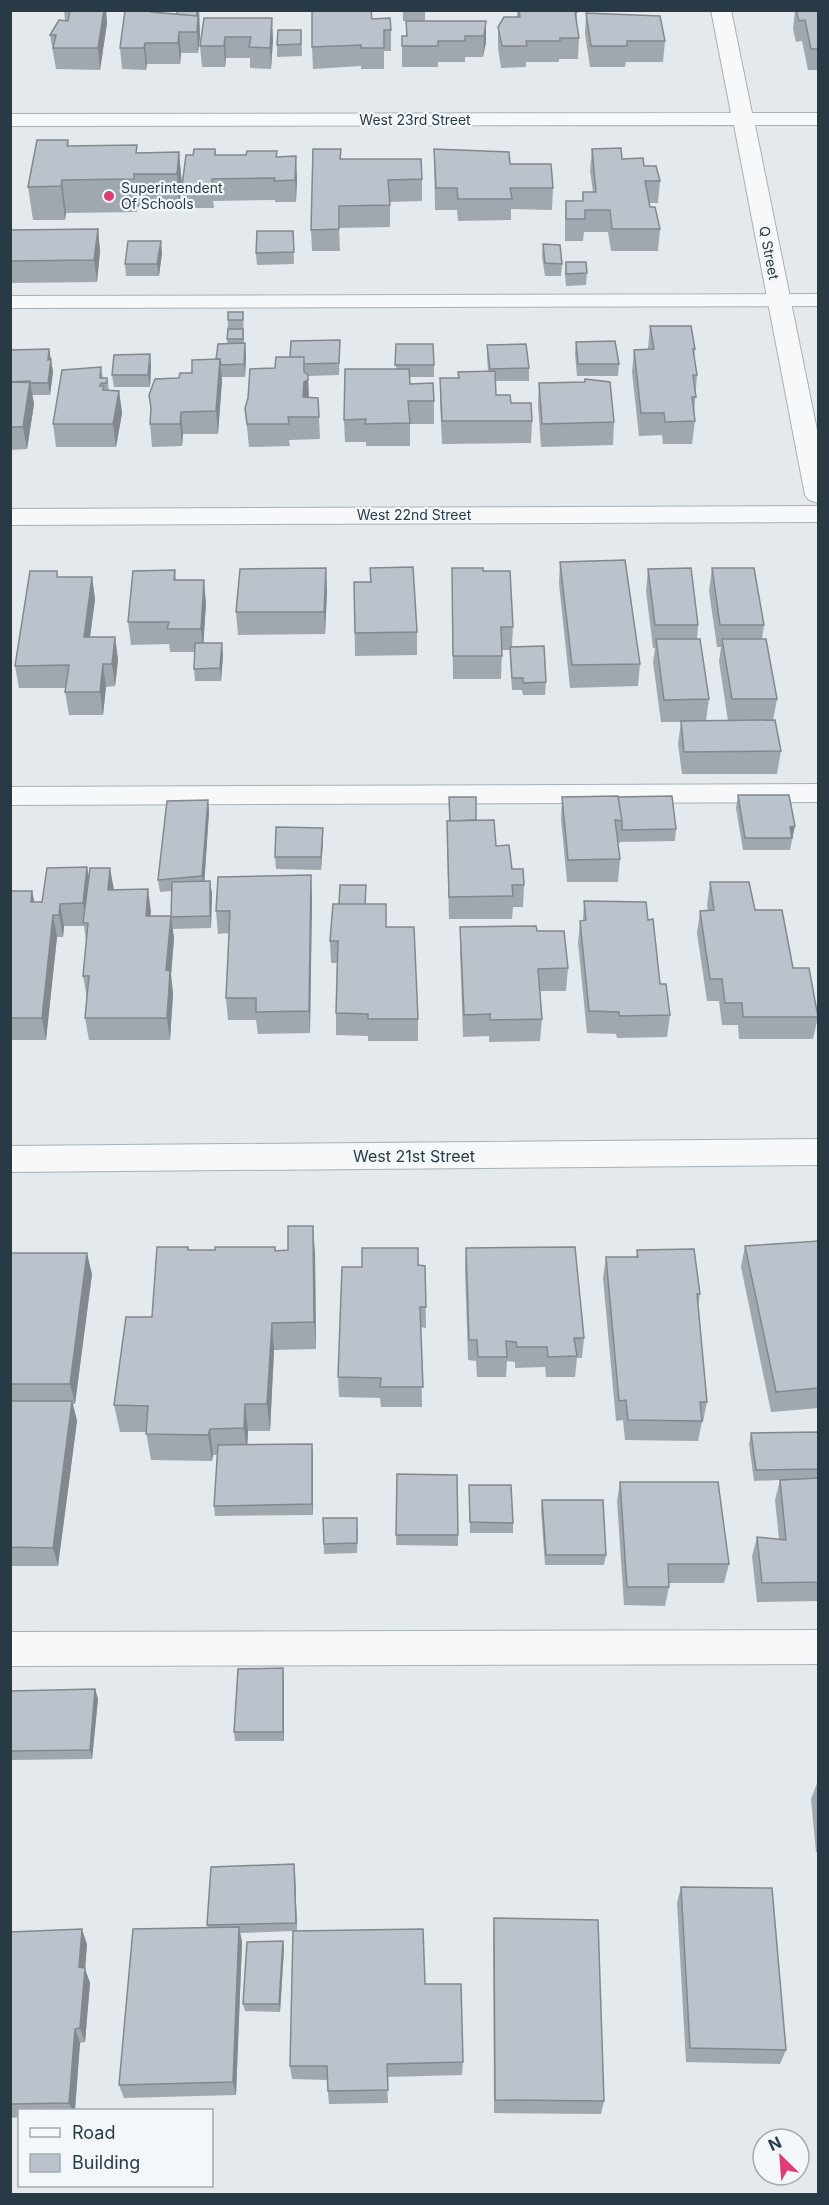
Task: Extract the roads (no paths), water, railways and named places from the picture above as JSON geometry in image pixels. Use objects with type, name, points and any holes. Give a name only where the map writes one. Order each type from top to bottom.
[{"type":"street","name":"Q Street","points":[[721,10],[819,495]]},
{"type":"street","name":"West 23rd Street","points":[[10,120],[819,119]]},
{"type":"street","name":"West 22nd Street","points":[[10,517],[819,514]]},
{"type":"street","name":"West 21st Street","points":[[10,1159],[819,1152]]},
{"type":"lane","points":[[10,302],[819,300]]},
{"type":"lane","points":[[10,796],[819,793]]},
{"type":"lane","points":[[10,1649],[819,1647]]},
{"type":"place","name":"Superintendent Of Schools","points":[[109,196]]}]
